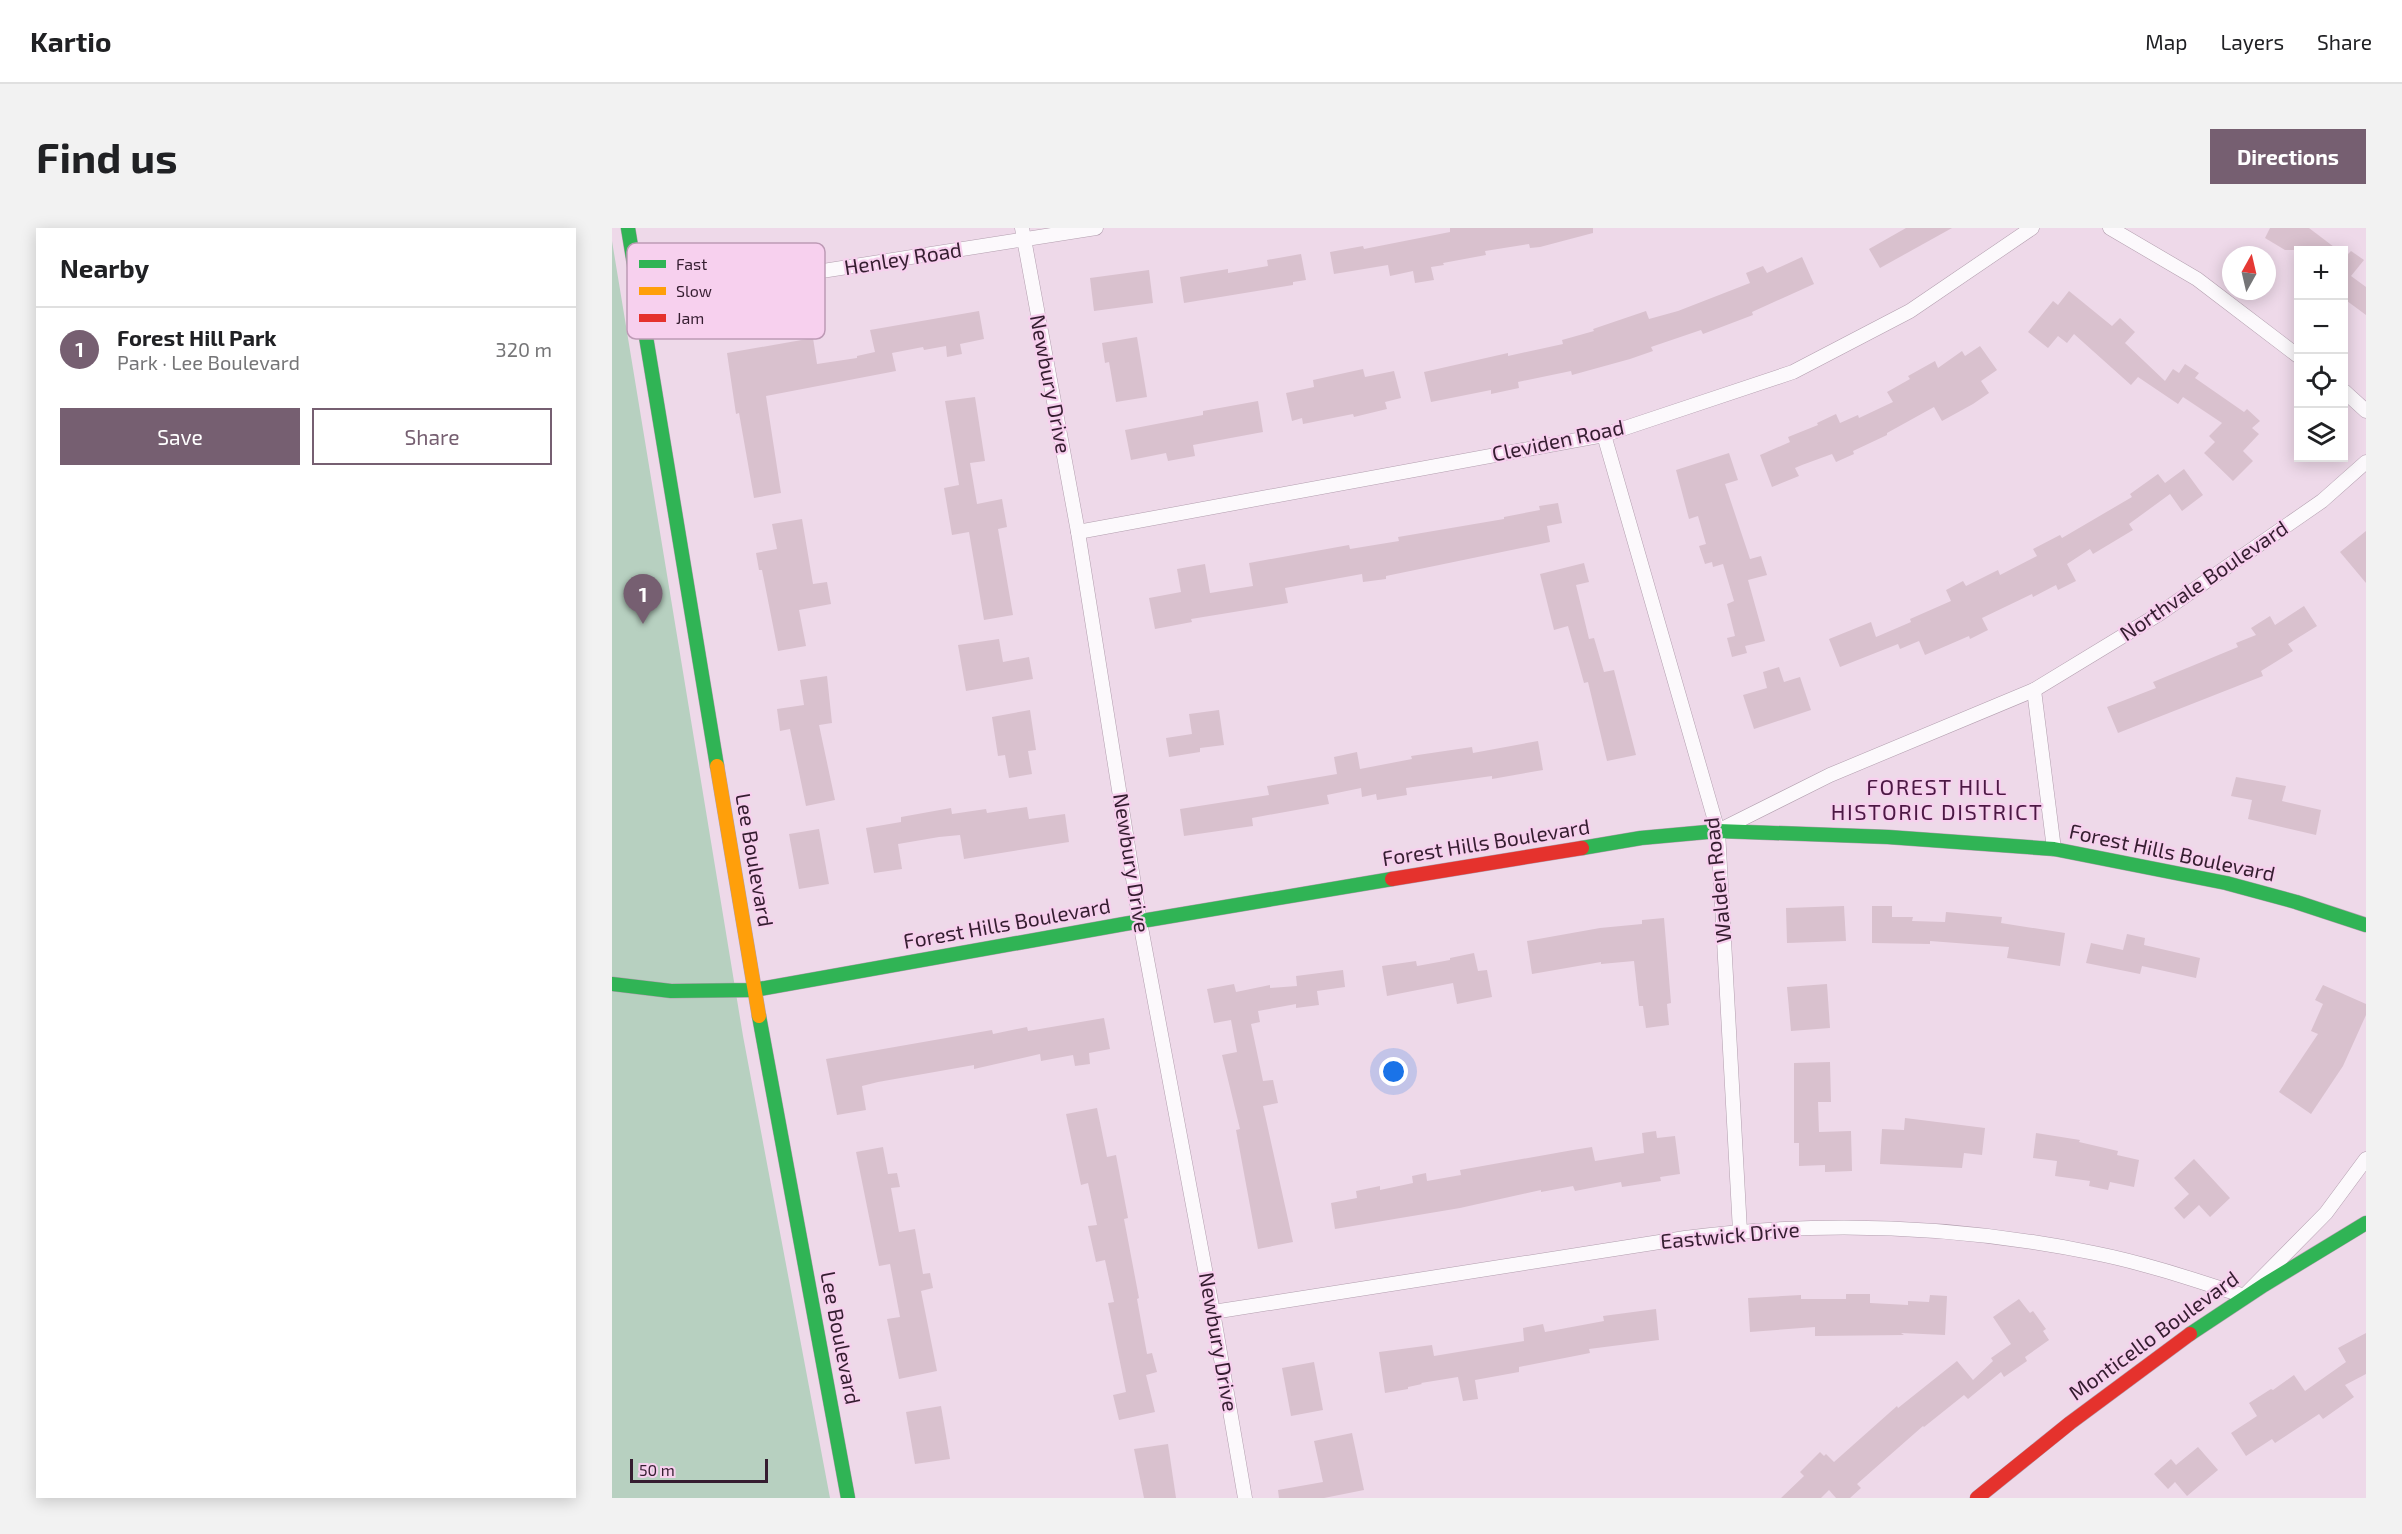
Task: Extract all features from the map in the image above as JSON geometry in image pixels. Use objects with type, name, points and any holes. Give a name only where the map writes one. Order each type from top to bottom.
[{"type":"street","name":"Lee Boulevard","points":[[628,228],[630,243]]},
{"type":"street","name":"Henley Road","points":[[825,268],[1023,234],[1096,228]]},
{"type":"street","name":"Cleviden Road","points":[[1078,532],[1604,435],[1793,372],[1910,311],[2032,228]]},
{"type":"street","points":[[2109,228],[2197,279],[2295,354]]},
{"type":"street","name":"Newbury Drive","points":[[1023,234],[1078,532],[1140,921],[1213,1312],[1245,1498]]},
{"type":"street","name":"Lee Boulevard","points":[[645,339],[754,990],[848,1498]]},
{"type":"street","points":[[2348,395],[2366,411]]},
{"type":"street","name":"Walden Road","points":[[1604,435],[1718,831],[1740,1231]]},
{"type":"street","name":"Northvale Boulevard","points":[[1718,831],[1830,775],[2034,690],[2159,614],[2322,501],[2366,462]]},
{"type":"street","points":[[2034,690],[2054,849]]},
{"type":"street","name":"Forest Hills Boulevard","points":[[612,984],[671,992],[754,990],[1140,921],[1641,838],[1718,831],[1888,837],[2054,849],[2226,883],[2296,902],[2366,925]]},
{"type":"street","points":[[2244,1296],[2326,1213],[2366,1160]]},
{"type":"street","name":"Monticello Boulevard","points":[[1977,1498],[2034,1450],[2164,1352],[2306,1256],[2366,1223]]},
{"type":"street","name":"Eastwick Drive","points":[[1213,1312],[1740,1231],[1848,1228],[1957,1233],[2029,1241],[2106,1256],[2244,1296]]},
{"type":"green space","points":[[612,241],[743,1036],[830,1498],[612,1498]]},
{"type":"building","points":[[1450,228],[1593,228],[1593,233],[1540,247],[1530,248],[1529,244],[1485,251],[1486,255],[1443,263],[1444,265],[1431,267],[1434,280],[1415,283],[1413,271],[1390,276],[1388,265],[1334,274],[1330,252],[1363,246],[1364,249],[1450,232]]},
{"type":"building","points":[[1906,228],[1952,228],[1880,268],[1869,249]]},
{"type":"building","points":[[2270,228],[2309,228],[2333,246],[2294,246],[2294,250],[2285,250],[2265,238]]},
{"type":"building","points":[[2351,251],[2364,260],[2351,276],[2366,287],[2366,315],[2348,302],[2348,254]]},
{"type":"building","points":[[1301,254],[1306,280],[1293,282],[1293,285],[1184,303],[1180,277],[1228,269],[1228,273],[1268,266],[1267,260]]},
{"type":"building","points":[[1802,257],[1814,284],[1752,312],[1753,315],[1703,334],[1701,330],[1651,347],[1653,351],[1630,359],[1572,375],[1571,371],[1518,382],[1519,388],[1491,394],[1491,390],[1431,402],[1424,372],[1508,353],[1508,356],[1563,344],[1562,340],[1594,331],[1593,329],[1646,311],[1649,319],[1678,311],[1750,283],[1746,273],[1763,266],[1767,273]]},
{"type":"building","points":[[1149,270],[1153,303],[1094,311],[1090,278]]},
{"type":"building","points":[[2069,291],[2112,326],[2120,318],[2135,332],[2125,343],[2165,381],[2173,369],[2179,373],[2185,364],[2199,373],[2195,378],[2244,412],[2247,409],[2260,421],[2252,428],[2259,434],[2243,451],[2253,461],[2233,481],[2204,453],[2215,442],[2209,436],[2222,423],[2183,397],[2178,404],[2138,377],[2131,385],[2074,334],[2067,343],[2058,336],[2048,348],[2028,332],[2053,301],[2058,305]]},
{"type":"building","points":[[979,311],[984,339],[960,344],[962,354],[947,357],[946,346],[924,350],[923,347],[892,353],[896,371],[766,396],[781,493],[754,498],[739,413],[736,414],[727,353],[813,339],[817,364],[857,358],[857,356],[875,352],[870,330]]},
{"type":"building","points":[[1137,337],[1147,397],[1116,402],[1109,362],[1105,363],[1102,343]]},
{"type":"building","points":[[1980,346],[1997,370],[1981,381],[1989,393],[1973,404],[1942,421],[1934,407],[1887,435],[1853,451],[1854,454],[1836,462],[1832,454],[1795,468],[1799,476],[1772,487],[1760,455],[1790,442],[1788,437],[1818,425],[1817,423],[1836,414],[1840,423],[1858,415],[1859,418],[1893,402],[1887,392],[1910,379],[1908,376],[1935,361],[1938,368],[1962,351],[1965,356]]},
{"type":"building","points":[[1363,369],[1365,377],[1394,371],[1401,398],[1385,402],[1387,409],[1354,417],[1353,414],[1303,424],[1302,418],[1292,421],[1286,393],[1314,387],[1313,380]]},
{"type":"building","points":[[975,397],[985,461],[970,463],[977,504],[1002,499],[1007,527],[998,529],[1013,615],[984,620],[969,532],[952,535],[944,488],[959,485],[945,401]]},
{"type":"building","points":[[1258,401],[1263,432],[1193,445],[1195,456],[1168,461],[1166,453],[1131,460],[1125,430],[1203,415],[1203,411]]},
{"type":"building","points":[[1729,453],[1738,480],[1725,484],[1750,559],[1761,556],[1767,575],[1748,580],[1765,641],[1745,646],[1747,653],[1732,657],[1727,638],[1735,636],[1727,604],[1734,601],[1723,564],[1713,567],[1712,562],[1705,564],[1699,546],[1706,544],[1698,516],[1689,519],[1676,470]]},
{"type":"building","points":[[2184,469],[2203,495],[2182,511],[2170,494],[2129,524],[2133,530],[2093,554],[2090,549],[2067,564],[2076,581],[2058,590],[2056,585],[2033,597],[2032,594],[1982,618],[1988,630],[1970,639],[1969,636],[1925,655],[1919,641],[1900,649],[1898,644],[1840,667],[1829,639],[1871,622],[1876,637],[1911,622],[1910,619],[1951,601],[1946,590],[1963,581],[1966,586],[1998,570],[2000,575],[2037,556],[2033,549],[2060,535],[2062,538],[2132,497],[2130,494],[2158,474],[2165,483]]},
{"type":"building","points":[[1558,503],[1562,523],[1547,526],[1550,542],[1386,576],[1386,579],[1363,582],[1362,574],[1285,588],[1288,603],[1191,619],[1192,622],[1155,629],[1149,598],[1181,592],[1177,569],[1205,564],[1210,593],[1253,586],[1249,563],[1349,545],[1350,549],[1399,541],[1398,537],[1504,519],[1504,517],[1540,510],[1539,506]]},
{"type":"building","points":[[802,519],[813,584],[827,582],[831,604],[799,610],[806,646],[778,651],[762,570],[759,570],[756,553],[777,549],[772,524]]},
{"type":"building","points":[[2366,531],[2366,583],[2340,552]]},
{"type":"building","points":[[1584,563],[1589,582],[1576,585],[1589,639],[1594,638],[1604,672],[1614,670],[1636,755],[1607,761],[1588,682],[1584,683],[1568,626],[1554,630],[1540,574]]},
{"type":"building","points":[[2304,606],[2317,626],[2288,644],[2293,651],[2261,671],[2263,676],[2118,733],[2107,707],[2156,688],[2153,682],[2238,647],[2236,643],[2256,635],[2251,628],[2270,616],[2275,625]]},
{"type":"building","points":[[999,639],[1003,662],[1029,657],[1033,679],[966,691],[958,645]]},
{"type":"building","points":[[1779,667],[1784,682],[1800,677],[1811,710],[1754,729],[1743,695],[1767,688],[1763,672]]},
{"type":"building","points":[[827,676],[832,723],[819,725],[835,800],[806,806],[790,729],[780,731],[777,709],[804,705],[800,680]]},
{"type":"building","points":[[1030,710],[1036,750],[1028,751],[1032,774],[1009,778],[1005,755],[998,756],[992,717]]},
{"type":"building","points":[[1219,710],[1224,745],[1200,748],[1200,752],[1169,757],[1166,738],[1192,734],[1189,714]]},
{"type":"building","points":[[1538,741],[1543,770],[1492,779],[1492,776],[1406,788],[1407,795],[1377,800],[1376,794],[1362,797],[1361,788],[1327,795],[1329,804],[1252,818],[1253,826],[1184,836],[1180,809],[1269,795],[1267,786],[1337,774],[1334,757],[1357,752],[1360,769],[1412,759],[1411,756],[1472,747],[1473,753]]},
{"type":"building","points":[[2236,777],[2286,786],[2282,801],[2321,810],[2316,835],[2248,819],[2252,800],[2231,796]]},
{"type":"building","points":[[1027,807],[1029,819],[1065,814],[1069,842],[964,859],[960,835],[939,837],[898,844],[902,869],[874,873],[866,828],[901,822],[901,817],[951,808],[952,814],[986,809],[987,813]]},
{"type":"building","points":[[819,829],[829,884],[799,889],[789,834]]},
{"type":"building","points":[[1844,906],[1846,941],[1787,943],[1786,908]]},
{"type":"building","points":[[1872,906],[1892,906],[1892,917],[1913,917],[1912,921],[1945,922],[1946,912],[2002,917],[2001,923],[2065,933],[2060,966],[2007,958],[2009,947],[1930,941],[1930,944],[1872,943]]},
{"type":"building","points":[[1664,918],[1671,1003],[1667,1004],[1669,1025],[1646,1028],[1643,1006],[1639,1006],[1634,961],[1601,964],[1601,962],[1532,974],[1527,941],[1600,928],[1642,924],[1642,920]]},
{"type":"building","points":[[2127,934],[2145,938],[2144,945],[2200,958],[2196,978],[2142,966],[2140,974],[2086,963],[2091,943],[2123,950]]},
{"type":"building","points":[[1474,953],[1478,971],[1487,970],[1492,997],[1457,1004],[1453,983],[1387,996],[1382,966],[1416,961],[1417,966]]},
{"type":"building","points":[[1343,970],[1345,987],[1317,991],[1319,1005],[1296,1008],[1296,1004],[1258,1011],[1260,1022],[1251,1024],[1263,1081],[1273,1080],[1278,1103],[1263,1106],[1293,1242],[1258,1249],[1236,1130],[1240,1129],[1222,1055],[1237,1052],[1231,1020],[1214,1023],[1207,989],[1234,984],[1236,992],[1270,985],[1270,988],[1297,986],[1296,976]]},
{"type":"building","points":[[1827,984],[1830,1028],[1791,1031],[1787,987]]},
{"type":"building","points":[[2323,985],[2366,1004],[2366,1015],[2343,1066],[2311,1114],[2279,1092],[2318,1034],[2311,1031],[2323,1004],[2315,1000]]},
{"type":"building","points":[[1104,1018],[1110,1049],[1089,1053],[1090,1064],[1075,1066],[1073,1055],[1041,1061],[1040,1054],[974,1069],[974,1065],[878,1082],[862,1086],[866,1110],[837,1115],[826,1059],[992,1030],[993,1034],[1027,1027],[1028,1031]]},
{"type":"building","points":[[1830,1062],[1831,1102],[1818,1102],[1819,1132],[1851,1131],[1852,1171],[1825,1172],[1825,1165],[1799,1166],[1799,1143],[1794,1143],[1794,1063]]},
{"type":"building","points":[[1097,1108],[1107,1157],[1116,1155],[1128,1218],[1124,1219],[1147,1354],[1152,1353],[1157,1372],[1146,1375],[1155,1412],[1119,1420],[1113,1395],[1126,1392],[1108,1303],[1114,1302],[1105,1260],[1096,1262],[1088,1226],[1097,1225],[1088,1183],[1081,1185],[1066,1114]]},
{"type":"building","points":[[1905,1118],[1985,1128],[1982,1155],[1964,1153],[1962,1168],[1880,1164],[1882,1129],[1904,1130]]},
{"type":"building","points":[[1656,1131],[1657,1138],[1675,1136],[1680,1174],[1660,1177],[1661,1181],[1622,1187],[1621,1182],[1575,1191],[1573,1186],[1541,1192],[1541,1190],[1460,1208],[1335,1229],[1331,1203],[1357,1198],[1356,1191],[1380,1186],[1380,1190],[1413,1183],[1412,1176],[1426,1173],[1427,1181],[1461,1175],[1460,1170],[1592,1147],[1595,1161],[1644,1153],[1642,1133]]},
{"type":"building","points":[[2036,1133],[2080,1140],[2079,1142],[2118,1151],[2117,1155],[2139,1160],[2134,1187],[2110,1182],[2108,1190],[2089,1186],[2090,1181],[2055,1176],[2057,1161],[2033,1158]]},
{"type":"building","points":[[883,1147],[888,1174],[897,1173],[900,1187],[891,1188],[899,1232],[915,1229],[923,1274],[930,1273],[933,1288],[921,1291],[937,1371],[899,1379],[887,1319],[900,1317],[890,1264],[879,1266],[856,1152]]},
{"type":"building","points":[[2194,1159],[2230,1198],[2210,1217],[2199,1205],[2184,1219],[2174,1208],[2189,1194],[2174,1178]]},
{"type":"building","points":[[1846,1294],[1870,1294],[1870,1303],[1908,1305],[1908,1301],[1929,1302],[1930,1295],[1947,1296],[1945,1335],[1901,1333],[1904,1335],[1815,1336],[1815,1327],[1750,1332],[1748,1298],[1801,1295],[1801,1299],[1846,1299]]},
{"type":"building","points":[[2019,1299],[2030,1313],[2033,1311],[2046,1329],[2043,1331],[2049,1340],[2025,1357],[2027,1361],[2004,1377],[2001,1372],[1968,1399],[1964,1395],[1923,1426],[1857,1484],[1861,1488],[1850,1498],[1836,1498],[1829,1490],[1821,1498],[1781,1498],[1804,1476],[1800,1472],[1820,1452],[1824,1456],[1826,1454],[1834,1462],[1897,1406],[1898,1408],[1957,1361],[1973,1380],[1993,1361],[1991,1358],[2011,1344],[1993,1317]]},
{"type":"building","points":[[1656,1309],[1659,1340],[1589,1349],[1590,1353],[1519,1367],[1519,1372],[1475,1380],[1478,1399],[1463,1401],[1458,1377],[1421,1383],[1408,1387],[1408,1389],[1385,1393],[1379,1352],[1432,1345],[1434,1356],[1524,1341],[1523,1328],[1543,1324],[1545,1332],[1604,1321],[1603,1316]]},
{"type":"building","points":[[2366,1333],[2366,1374],[2345,1385],[2354,1397],[2323,1419],[2319,1414],[2275,1443],[2272,1439],[2246,1456],[2231,1433],[2257,1416],[2249,1403],[2294,1375],[2305,1391],[2346,1362],[2338,1348]]},
{"type":"building","points":[[1314,1362],[1323,1410],[1291,1416],[1282,1368]]},
{"type":"building","points":[[941,1406],[950,1459],[915,1464],[906,1412]]},
{"type":"building","points":[[1352,1433],[1364,1490],[1324,1498],[1279,1498],[1278,1490],[1323,1482],[1314,1441]]},
{"type":"building","points":[[1168,1444],[1176,1498],[1144,1498],[1134,1449]]},
{"type":"building","points":[[2198,1447],[2218,1470],[2187,1496],[2175,1482],[2168,1489],[2154,1474],[2171,1459],[2176,1465]]},
{"type":"traffic: fast","points":[[628,228],[630,243]]},
{"type":"traffic: fast","points":[[646,339],[717,766]]},
{"type":"traffic: fast","points":[[1582,848],[1641,838],[1718,831],[1888,837],[2054,849],[2226,883],[2296,902],[2366,925]]},
{"type":"traffic: fast","points":[[612,984],[671,991],[754,990],[1392,879]]},
{"type":"traffic: fast","points":[[759,1016],[848,1498]]},
{"type":"traffic: fast","points":[[2190,1334],[2264,1285],[2366,1223]]},
{"type":"traffic: slow","points":[[717,766],[759,1016]]},
{"type":"traffic: jam","points":[[1392,879],[1582,848]]},
{"type":"traffic: jam","points":[[1977,1498],[2070,1423],[2190,1334]]},
{"type":"place","name":"Forest Hill Park","points":[[643,624]]},
{"type":"district","name":"FOREST HILL HISTORIC DISTRICT","points":[[1937,800]]}]
